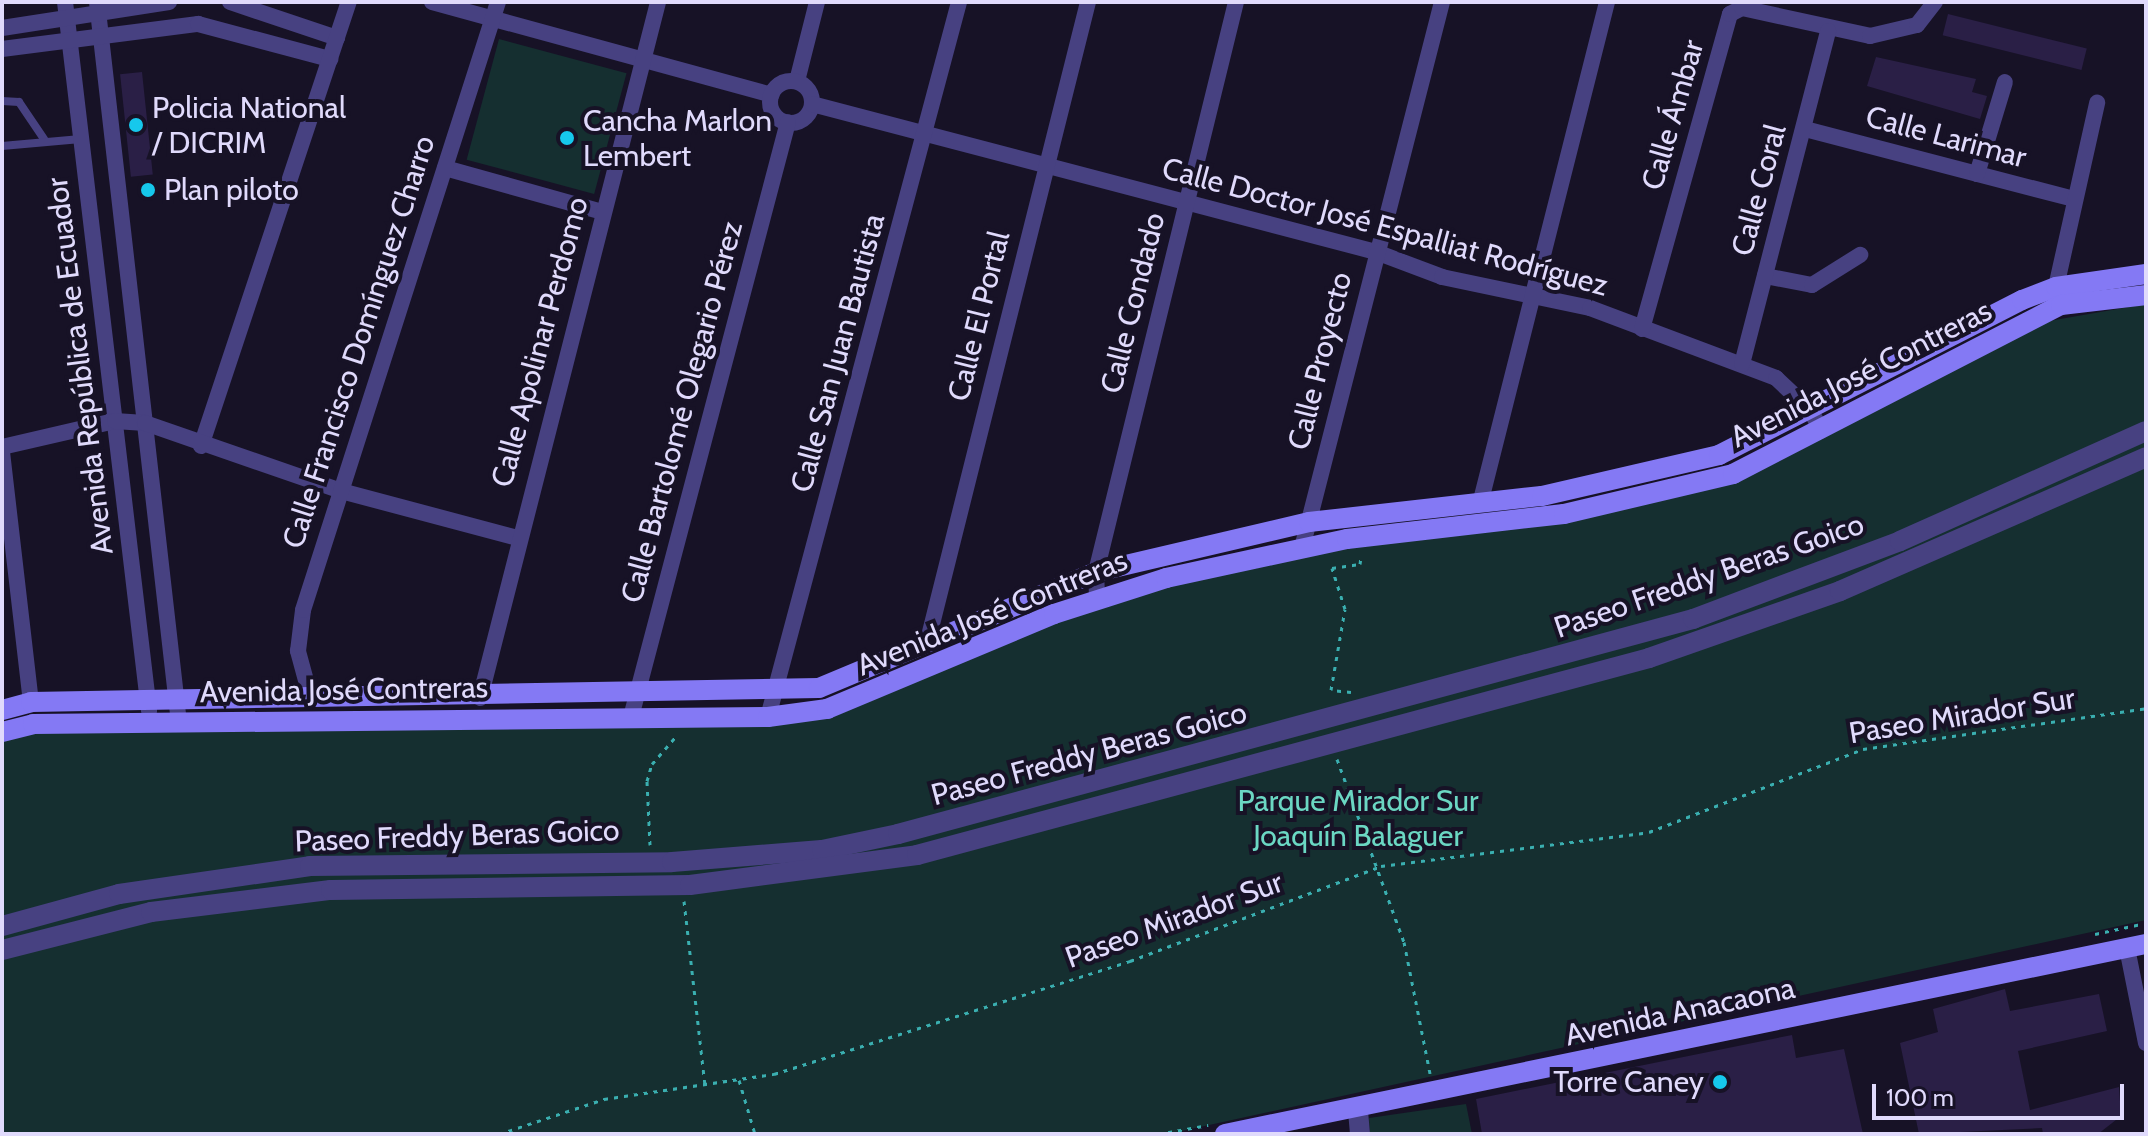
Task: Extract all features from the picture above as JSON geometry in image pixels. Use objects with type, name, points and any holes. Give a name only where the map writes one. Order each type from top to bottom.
[{"type":"main road","name":"Avenida José Contreras","points":[[2,710],[31,702],[480,698],[778,692],[819,688],[1096,572],[1309,522],[1480,504],[1581,489],[1719,455],[2056,287],[2146,274]]},
{"type":"main road","name":"Avenida José Contreras","points":[[2,732],[33,724],[768,717],[827,709],[877,692],[1097,597],[1302,548],[1618,502],[1742,470],[2061,305],[2146,295]]},
{"type":"main road","name":"Avenida Anacaona","points":[[1225,1134],[1358,1111],[2137,946]]},
{"type":"street","points":[[2,28],[66,10],[169,2]]},
{"type":"street","points":[[230,2],[337,38]]},
{"type":"street","points":[[201,446],[349,2]]},
{"type":"street","points":[[432,2],[495,10],[642,62],[771,95]]},
{"type":"street","name":"Calle Apolinar Perdomo","points":[[480,698],[518,538],[658,2]]},
{"type":"street","points":[[771,95],[775,114],[788,122],[804,118],[812,104],[797,81],[817,2]]},
{"type":"street","name":"Calle San Juan Bautista","points":[[768,717],[778,692],[959,2]]},
{"type":"street","name":"Calle El Portal","points":[[927,644],[1088,2]]},
{"type":"street","name":"Calle Condado","points":[[1097,597],[1096,572],[1236,2]]},
{"type":"street","name":"Calle Proyecto","points":[[1302,548],[1442,2]]},
{"type":"street","points":[[1480,504],[1607,2]]},
{"type":"street","name":"Calle Ámbar","points":[[1642,329],[1730,14],[1742,8],[1828,31],[1897,32],[1925,19],[1935,2]]},
{"type":"street","name":"Avenida República de Ecuador","points":[[97,8],[179,723]]},
{"type":"street","name":"Avenida República de Ecuador","points":[[66,10],[150,723]]},
{"type":"street","name":"Calle Francisco Domínguez Charro","points":[[311,699],[297,632],[495,10]]},
{"type":"street","points":[[2,49],[101,34],[217,25],[330,59]]},
{"type":"street","name":"Calle Coral","points":[[1742,364],[1828,31]]},
{"type":"street","points":[[771,95],[781,83],[797,81]]},
{"type":"street","points":[[1977,174],[2005,82]]},
{"type":"street","points":[[2056,287],[2097,103]]},
{"type":"street","name":"Calle Doctor José Espalliat Rodríguez","points":[[812,104],[1376,252],[1442,277],[1532,292],[1776,378],[1811,411],[1821,431]]},
{"type":"street","name":"Calle Bartolomé Olegario Pérez","points":[[631,717],[788,122]]},
{"type":"street","name":"Calle Larimar","points":[[1805,129],[2074,199]]},
{"type":"street","points":[[445,168],[603,212]]},
{"type":"street","points":[[1765,276],[1812,285],[1860,255]]},
{"type":"street","points":[[31,702],[10,588],[2,449],[115,421],[145,423],[201,446],[341,491],[518,538]]},
{"type":"street","name":"Paseo Freddy Beras Goico","points":[[2,926],[119,894],[310,866],[651,861],[822,850],[898,834],[1328,722],[1746,601],[2146,431]]},
{"type":"street","name":"Paseo Freddy Beras Goico","points":[[2,950],[151,912],[331,890],[690,885],[833,871],[1335,749],[1752,623],[2146,457]]},
{"type":"street","points":[[1328,722],[1335,749]]},
{"type":"street","points":[[2137,946],[2146,1043]]},
{"type":"street","points":[[1358,1111],[1360,1134]]},
{"type":"lane","points":[[2,101],[19,102],[44,139]]},
{"type":"lane","points":[[2,146],[44,139],[81,139]]},
{"type":"path","points":[[1356,538],[1362,562],[1332,568],[1345,609],[1331,690],[1350,691],[1359,713]]},
{"type":"path","name":"Paseo Mirador Sur","points":[[499,1134],[604,1099],[738,1079],[1130,961],[1381,866],[1649,832],[1863,749],[2146,708]]},
{"type":"path","points":[[651,861],[652,764],[696,717]]},
{"type":"path","points":[[1335,749],[1381,866],[1431,1081]]},
{"type":"path","points":[[683,894],[705,1084]]},
{"type":"path","points":[[738,1079],[755,1134]]},
{"type":"green space","points":[[499,39],[627,73],[594,194],[467,160]]},
{"type":"green space","name":"Parque Mirador Sur Joaquín Balaguer","points":[[2146,304],[2146,920],[1168,1134],[2,1134],[2,741],[35,732],[842,713],[1057,621],[1168,586],[1349,547],[1565,522],[1735,482],[2049,321]]},
{"type":"green space","points":[[1466,1104],[1472,1134],[1370,1134],[1369,1118]]},
{"type":"building","points":[[1948,14],[2087,49],[2081,70],[1943,35]]},
{"type":"building","points":[[1876,57],[1976,79],[1972,92],[1987,96],[1980,119],[1867,86]]},
{"type":"building","name":"Policia National / DICRIM","points":[[142,72],[153,174],[131,177],[120,74]]},
{"type":"building","points":[[2005,989],[2010,1011],[2099,994],[2107,1031],[2018,1051],[2030,1110],[2119,1087],[2121,1116],[2098,1134],[2043,1134],[2042,1128],[1919,1134],[1900,1043],[1938,1032],[1933,1009]]},
{"type":"building","points":[[1792,1035],[1796,1058],[1844,1049],[1863,1134],[1482,1134],[1476,1099]]},
{"type":"place","name":"Policia National / DICRIM","points":[[136,125]]},
{"type":"place","name":"Cancha Marlon Lembert","points":[[567,138]]},
{"type":"place","name":"Plan piloto","points":[[148,190]]},
{"type":"place","name":"Torre Caney","points":[[1720,1082]]}]
